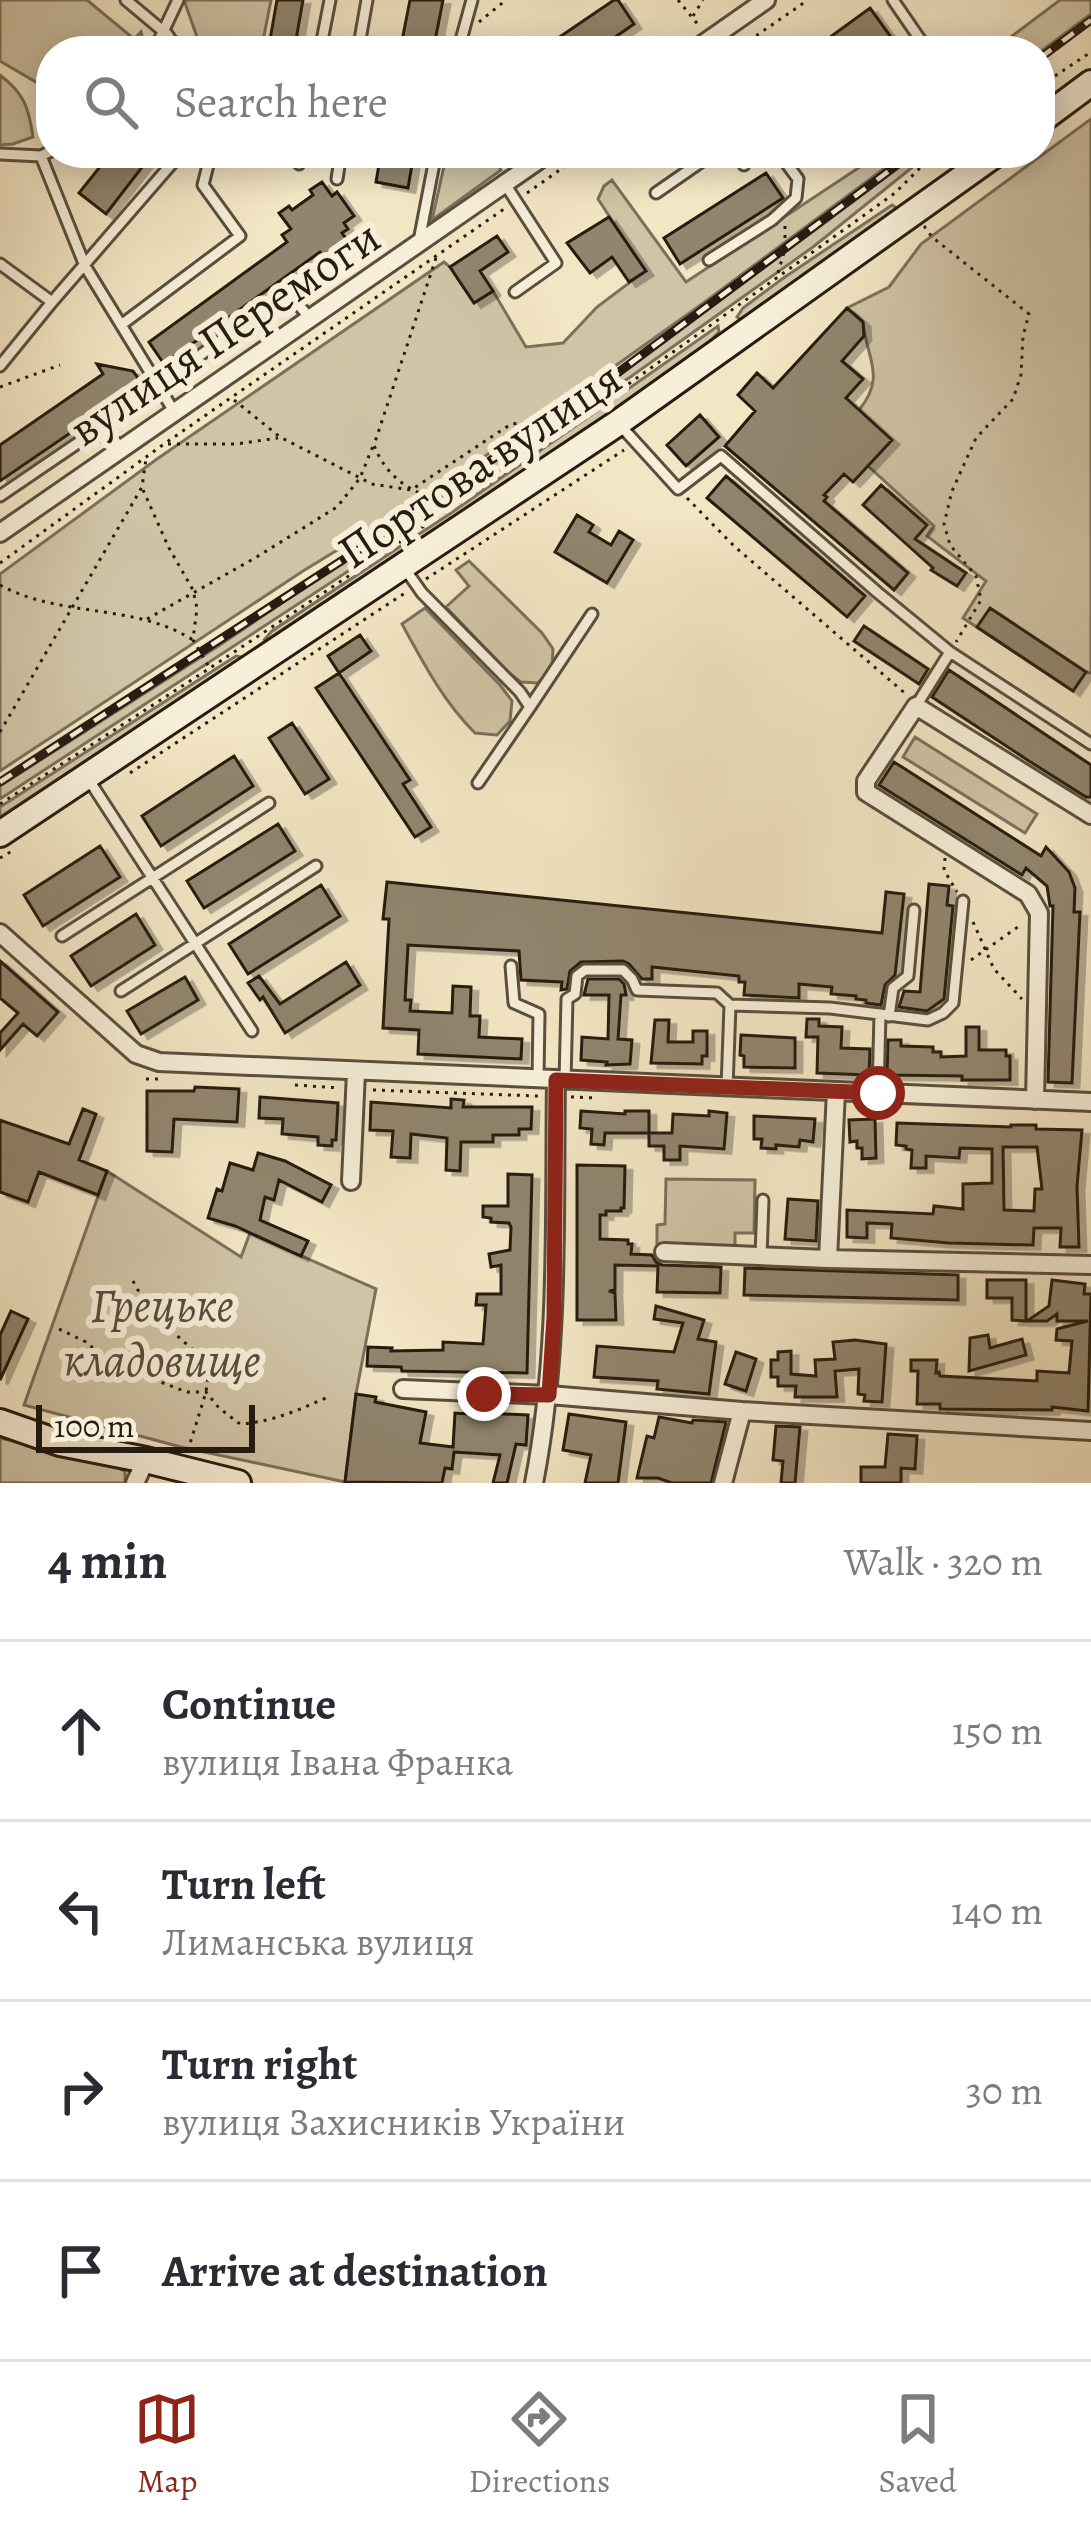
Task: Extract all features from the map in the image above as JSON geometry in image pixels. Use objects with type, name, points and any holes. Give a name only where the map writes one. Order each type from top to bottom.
[{"type":"main road","points":[[1055,110],[1091,83]]},
{"type":"main road","name":"Портова вулиця","points":[[10,840],[410,576],[976,168]]},
{"type":"main road","points":[[0,1422],[141,1471],[182,1469],[238,1483]]},
{"type":"street","points":[[724,36],[766,0]]},
{"type":"street","name":"вулиця Перемоги","points":[[0,533],[418,246],[510,192],[528,168]]},
{"type":"street","points":[[1035,1100],[1039,913],[1028,894],[866,791],[866,781],[916,706],[1091,815]]},
{"type":"street","points":[[0,933],[136,1054],[159,1062],[1091,1102]]},
{"type":"street","points":[[351,1181],[356,1072]]},
{"type":"street","points":[[534,1483],[549,1395],[554,1317],[553,1080]]},
{"type":"street","points":[[829,1259],[836,1090]]},
{"type":"street","points":[[664,1252],[1091,1265]]},
{"type":"street","points":[[403,1389],[1091,1431]]},
{"type":"street","points":[[723,1483],[742,1411]]},
{"type":"lane","points":[[126,0],[168,36]]},
{"type":"lane","points":[[163,36],[178,0]]},
{"type":"lane","points":[[323,36],[330,0]]},
{"type":"lane","points":[[361,36],[367,0]]},
{"type":"lane","points":[[462,36],[472,0]]},
{"type":"lane","points":[[893,0],[918,36]]},
{"type":"lane","points":[[0,154],[36,154]]},
{"type":"lane","points":[[51,168],[85,266],[175,413]]},
{"type":"lane","points":[[0,366],[168,168]]},
{"type":"lane","points":[[121,325],[240,236],[203,185],[207,168]]},
{"type":"lane","points":[[337,178],[339,168]]},
{"type":"lane","points":[[418,246],[433,168]]},
{"type":"lane","points":[[656,193],[693,168]]},
{"type":"lane","points":[[709,260],[772,220],[796,198],[798,179],[790,168]]},
{"type":"lane","points":[[510,192],[556,263],[515,292]]},
{"type":"lane","points":[[0,264],[52,302]]},
{"type":"lane","points":[[158,385],[288,293],[311,320]]},
{"type":"lane","points":[[618,423],[678,489],[721,456],[950,652],[1091,744]]},
{"type":"lane","points":[[0,496],[94,432],[125,447]]},
{"type":"lane","points":[[410,576],[530,707]]},
{"type":"lane","points":[[478,783],[592,614]]},
{"type":"lane","points":[[916,706],[950,652]]},
{"type":"lane","points":[[92,785],[251,1031]]},
{"type":"lane","points":[[62,936],[269,803]]},
{"type":"lane","points":[[121,991],[316,866]]},
{"type":"lane","points":[[553,1080],[567,999],[575,994],[577,976],[585,970],[623,970],[637,990],[717,993],[730,1005],[830,1008],[928,1020],[953,1003],[963,901]]},
{"type":"lane","points":[[878,1093],[884,1015],[893,988],[908,976],[914,910]]},
{"type":"lane","points":[[511,967],[514,1003],[538,1014],[553,1080]]},
{"type":"lane","points":[[727,1088],[730,1005]]},
{"type":"lane","points":[[761,1256],[763,1200]]},
{"type":"path","points":[[462,36],[506,0]]},
{"type":"path","points":[[678,0],[707,36]]},
{"type":"path","points":[[692,17],[703,0]]},
{"type":"path","points":[[756,36],[808,0]]},
{"type":"path","points":[[1055,76],[1091,52]]},
{"type":"path","points":[[0,563],[437,256],[510,192],[556,168]]},
{"type":"path","points":[[0,804],[444,514],[895,193],[920,168]]},
{"type":"path","points":[[895,193],[932,237],[1029,314],[1013,398],[976,438],[952,490],[944,524],[950,545],[976,576],[981,600],[950,652]]},
{"type":"path","points":[[777,277],[785,249],[784,210]]},
{"type":"path","points":[[147,619],[338,507],[360,478],[374,445],[437,256]]},
{"type":"path","points":[[0,387],[60,365]]},
{"type":"path","points":[[232,398],[280,437],[372,484],[435,499],[444,514]]},
{"type":"path","points":[[411,490],[511,424],[531,422],[554,436]]},
{"type":"path","points":[[164,444],[236,444],[280,437]]},
{"type":"path","points":[[92,785],[410,576],[636,442]]},
{"type":"path","points":[[374,445],[380,461],[411,490]]},
{"type":"path","points":[[0,732],[142,487],[146,458]]},
{"type":"path","points":[[142,487],[193,590],[197,608],[193,640]]},
{"type":"path","points":[[678,489],[734,546],[899,686],[916,706]]},
{"type":"path","points":[[0,585],[21,597],[174,628],[193,640],[210,668]]},
{"type":"path","points":[[0,858],[10,840]]},
{"type":"path","points":[[947,844],[944,870],[994,969],[1035,1013]]},
{"type":"path","points":[[956,973],[1039,913]]},
{"type":"path","points":[[133,1281],[150,1312],[199,1355],[208,1376],[182,1469]]},
{"type":"path","points":[[59,1329],[86,1342],[110,1363],[187,1392],[206,1392]]},
{"type":"path","points":[[206,1392],[240,1424],[294,1413],[330,1396]]},
{"type":"green space","points":[[0,0],[87,0],[130,36],[36,36],[36,82],[0,61]]},
{"type":"green space","points":[[271,0],[264,36],[197,36],[185,3]]},
{"type":"green space","points":[[1060,0],[1091,0],[1091,14],[1055,41],[1055,36],[1012,36]]},
{"type":"green space","points":[[0,75],[24,102],[33,137],[0,145]]},
{"type":"green space","points":[[1091,119],[1091,673],[1086,672],[1073,691],[963,618],[986,581],[927,536],[934,526],[868,466],[859,410],[872,387],[873,367],[863,322],[847,308],[889,287],[921,244],[1024,168],[1055,168],[1055,145]]},
{"type":"green space","points":[[444,168],[500,168],[501,170],[432,220]]},
{"type":"green space","points":[[858,168],[885,168],[552,411],[0,771],[0,574],[157,459],[444,262],[474,303],[493,291],[526,347],[563,343],[597,307],[645,271],[598,199],[612,180],[686,282]]},
{"type":"green space","points":[[898,168],[911,168],[813,247],[463,496],[0,799],[0,786],[220,645],[617,377]]},
{"type":"green space","points":[[892,205],[897,208],[870,231],[760,309],[741,320],[737,317],[782,279]]},
{"type":"green space","points":[[718,326],[719,332],[699,352],[660,379],[265,639],[272,631],[451,513]]},
{"type":"green space","points":[[469,561],[553,649],[552,669],[538,683],[521,682],[509,673],[446,607],[469,586],[456,570]]},
{"type":"green space","points":[[425,608],[512,701],[510,721],[497,735],[475,733],[418,653],[402,624]]},
{"type":"green space","points":[[241,657],[234,664],[0,817],[0,807]]},
{"type":"green space","points":[[915,737],[1037,814],[1025,833],[903,757]]},
{"type":"green space","name":"Грецьке кладовище","points":[[107,1171],[241,1257],[250,1233],[376,1289],[345,1482],[181,1447],[24,1405]]},
{"type":"green space","points":[[666,1179],[755,1180],[754,1233],[735,1233],[735,1247],[657,1244],[657,1225],[665,1224]]},
{"type":"green space","points":[[0,1438],[111,1465],[125,1471],[125,1483],[0,1483]]},
{"type":"building","points":[[277,0],[303,0],[297,36],[271,36]]},
{"type":"building","points":[[410,0],[443,0],[436,36],[403,36]]},
{"type":"building","points":[[614,0],[634,24],[617,36],[561,36]]},
{"type":"building","points":[[870,8],[890,36],[832,36]]},
{"type":"building","points":[[99,168],[141,168],[106,214],[79,193]]},
{"type":"building","points":[[378,168],[411,168],[408,188],[376,182]]},
{"type":"building","points":[[766,173],[783,198],[680,264],[664,238]]},
{"type":"building","points":[[322,182],[332,196],[337,192],[354,216],[344,223],[348,229],[342,233],[349,243],[326,260],[320,252],[164,364],[149,342],[287,242],[282,235],[291,229],[279,213],[313,195],[310,190]]},
{"type":"building","points":[[609,217],[646,271],[629,282],[612,257],[590,273],[567,243]]},
{"type":"building","points":[[497,236],[508,252],[480,271],[493,291],[474,303],[450,267]]},
{"type":"building","points":[[847,308],[863,322],[864,336],[842,361],[863,379],[846,398],[892,440],[853,482],[844,474],[824,501],[908,573],[894,590],[725,446],[755,411],[738,395],[757,373],[773,388]]},
{"type":"building","points":[[97,364],[133,371],[149,393],[102,426],[95,416],[0,481],[0,445],[103,374]]},
{"type":"building","points":[[700,415],[719,437],[686,466],[667,445]]},
{"type":"building","points":[[726,476],[865,596],[847,617],[707,498]]},
{"type":"building","points":[[881,485],[927,525],[915,539],[966,573],[957,586],[931,570],[863,505]]},
{"type":"building","points":[[577,515],[593,525],[589,532],[611,545],[619,531],[633,540],[607,583],[555,552]]},
{"type":"building","points":[[990,608],[1086,672],[1073,691],[977,627]]},
{"type":"building","points":[[864,626],[928,669],[919,684],[854,641]]},
{"type":"building","points":[[360,635],[371,651],[339,673],[328,656]]},
{"type":"building","points":[[949,670],[1091,765],[1091,797],[932,697]]},
{"type":"building","points":[[339,673],[410,780],[403,784],[431,827],[415,837],[316,688]]},
{"type":"building","points":[[292,723],[329,779],[305,794],[269,738]]},
{"type":"building","points":[[234,756],[253,786],[161,846],[142,816]]},
{"type":"building","points":[[894,762],[1041,856],[1046,847],[1069,872],[1075,888],[1074,912],[1080,912],[1072,1083],[1048,1082],[1053,906],[1047,886],[1026,868],[1022,875],[879,785]]},
{"type":"building","points":[[278,824],[295,851],[204,908],[187,881]]},
{"type":"building","points":[[100,846],[120,877],[43,926],[24,895]]},
{"type":"building","points":[[387,882],[882,933],[886,892],[904,894],[895,975],[885,985],[881,1005],[831,994],[832,987],[799,984],[799,998],[744,995],[745,982],[739,982],[739,976],[652,967],[652,979],[642,979],[623,961],[581,962],[570,971],[567,989],[561,990],[562,982],[521,980],[519,951],[408,945],[405,1000],[411,1000],[410,1011],[452,1013],[453,986],[471,987],[470,1016],[480,1016],[479,1037],[522,1039],[521,1059],[418,1054],[419,1030],[383,1028]]},
{"type":"building","points":[[929,884],[949,886],[947,905],[953,906],[944,999],[927,1011],[899,1007],[904,991],[920,992]]},
{"type":"building","points":[[321,885],[340,916],[248,974],[229,944]]},
{"type":"building","points":[[136,914],[155,945],[91,986],[71,956]]},
{"type":"building","points":[[0,961],[58,1012],[37,1036],[23,1024],[0,1050],[0,1033],[18,1013],[0,998]]},
{"type":"building","points":[[346,962],[360,985],[285,1033],[263,997],[260,1000],[248,983],[259,976],[280,1004]]},
{"type":"building","points":[[185,977],[198,1000],[141,1034],[127,1011]]},
{"type":"building","points":[[588,979],[619,979],[624,984],[618,1039],[632,1040],[630,1064],[581,1060],[582,1037],[608,1039],[609,995],[584,995]]},
{"type":"building","points":[[807,1019],[819,1019],[819,1026],[842,1027],[841,1048],[870,1049],[869,1075],[817,1073],[818,1037],[806,1037]]},
{"type":"building","points":[[655,1020],[669,1020],[668,1042],[693,1042],[693,1031],[707,1031],[707,1056],[702,1056],[702,1064],[651,1063]]},
{"type":"building","points":[[966,1027],[979,1027],[979,1050],[1006,1050],[1010,1080],[887,1075],[888,1040],[901,1040],[901,1046],[933,1047],[941,1057],[966,1056]]},
{"type":"building","points":[[741,1035],[795,1038],[795,1068],[744,1067]]},
{"type":"building","points":[[195,1087],[239,1089],[237,1122],[174,1119],[172,1152],[147,1151],[147,1091],[194,1091]]},
{"type":"building","points":[[260,1097],[338,1103],[336,1140],[332,1146],[318,1145],[318,1137],[282,1134],[283,1119],[259,1118]]},
{"type":"building","points":[[451,1099],[464,1100],[463,1107],[532,1107],[531,1129],[519,1129],[519,1135],[493,1135],[493,1142],[461,1142],[460,1171],[446,1170],[447,1138],[411,1134],[410,1158],[391,1157],[393,1131],[370,1130],[371,1102],[451,1108]]},
{"type":"building","points":[[83,1109],[96,1114],[79,1160],[107,1171],[98,1195],[39,1172],[28,1202],[0,1192],[0,1120],[69,1144]]},
{"type":"building","points":[[581,1111],[649,1111],[649,1133],[605,1133],[604,1145],[591,1144],[592,1129],[580,1128]]},
{"type":"building","points":[[709,1111],[727,1113],[724,1149],[680,1146],[680,1160],[664,1160],[664,1146],[649,1146],[649,1133],[672,1133],[673,1114],[709,1116]]},
{"type":"building","points":[[754,1116],[815,1119],[813,1142],[761,1148],[762,1139],[754,1139]]},
{"type":"building","points":[[875,1119],[876,1158],[862,1159],[862,1148],[857,1148],[857,1141],[850,1142],[849,1120]]},
{"type":"building","points":[[897,1123],[1082,1130],[1079,1247],[1060,1247],[1061,1228],[1034,1228],[1033,1245],[891,1238],[892,1224],[867,1223],[867,1238],[847,1237],[847,1210],[933,1214],[934,1206],[963,1209],[963,1184],[992,1183],[992,1149],[960,1148],[959,1158],[926,1156],[926,1168],[911,1168],[912,1150],[896,1145]],"holes":[[[1003,1147],[1037,1147],[1042,1189],[1035,1189],[1034,1211],[1004,1210]]]},
{"type":"building","points":[[258,1153],[331,1185],[322,1202],[279,1180],[274,1200],[265,1197],[260,1220],[308,1241],[301,1256],[208,1218],[230,1163],[253,1170]]},
{"type":"building","points":[[577,1165],[625,1166],[624,1208],[600,1215],[600,1239],[628,1240],[631,1254],[652,1255],[662,1265],[721,1267],[720,1293],[657,1292],[658,1266],[615,1265],[615,1290],[609,1291],[615,1293],[616,1320],[577,1320]]},
{"type":"building","points":[[508,1174],[532,1175],[527,1373],[367,1366],[368,1347],[443,1350],[443,1342],[483,1344],[486,1305],[476,1305],[477,1294],[501,1294],[501,1265],[491,1267],[489,1254],[510,1250],[511,1227],[483,1217],[483,1206],[508,1206]]},
{"type":"building","points":[[788,1199],[818,1201],[816,1241],[785,1239]]},
{"type":"building","points":[[745,1268],[958,1275],[958,1300],[744,1295]]},
{"type":"building","points":[[987,1280],[1026,1280],[1026,1321],[1012,1320],[1012,1298],[987,1298]]},
{"type":"building","points":[[1052,1280],[1085,1284],[1084,1294],[1091,1294],[1088,1411],[940,1409],[940,1404],[917,1404],[918,1371],[911,1371],[911,1360],[937,1360],[940,1376],[1037,1381],[1037,1371],[1069,1373],[1072,1341],[1056,1340],[1057,1329],[1088,1321],[1057,1321],[1057,1314],[1047,1321],[1027,1321],[1049,1306]]},
{"type":"building","points":[[656,1306],[704,1320],[698,1339],[716,1342],[709,1394],[657,1389],[658,1381],[594,1377],[597,1346],[674,1352],[683,1323],[654,1319]]},
{"type":"building","points":[[11,1311],[28,1319],[0,1380],[0,1335]]},
{"type":"building","points":[[988,1335],[990,1348],[1022,1339],[1026,1355],[969,1371],[970,1338]]},
{"type":"building","points":[[833,1342],[886,1344],[882,1402],[864,1401],[865,1395],[858,1394],[859,1369],[835,1371],[837,1397],[795,1397],[796,1386],[778,1386],[778,1377],[771,1377],[771,1360],[778,1360],[778,1352],[791,1351],[791,1374],[816,1376],[815,1360],[835,1359]]},
{"type":"building","points":[[736,1352],[756,1359],[746,1391],[725,1384]]},
{"type":"building","points":[[356,1394],[426,1412],[420,1443],[453,1447],[455,1413],[528,1415],[526,1445],[516,1444],[507,1483],[493,1483],[500,1455],[454,1452],[452,1469],[445,1468],[442,1483],[345,1482]]},
{"type":"building","points":[[569,1414],[626,1422],[618,1483],[585,1483],[591,1455],[563,1450]]},
{"type":"building","points":[[659,1417],[726,1422],[711,1483],[637,1478],[647,1436],[654,1438]]},
{"type":"building","points":[[776,1426],[800,1427],[795,1483],[781,1483],[783,1461],[773,1460]]},
{"type":"building","points":[[888,1434],[917,1436],[915,1469],[901,1468],[901,1483],[861,1483],[861,1467],[885,1467]]},
{"type":"railway","points":[[1055,47],[1091,20]]},
{"type":"railway","points":[[0,782],[372,541],[600,386],[893,168]]},
{"type":"route","points":[[484,1394],[549,1395],[556,1080],[878,1093]]}]
